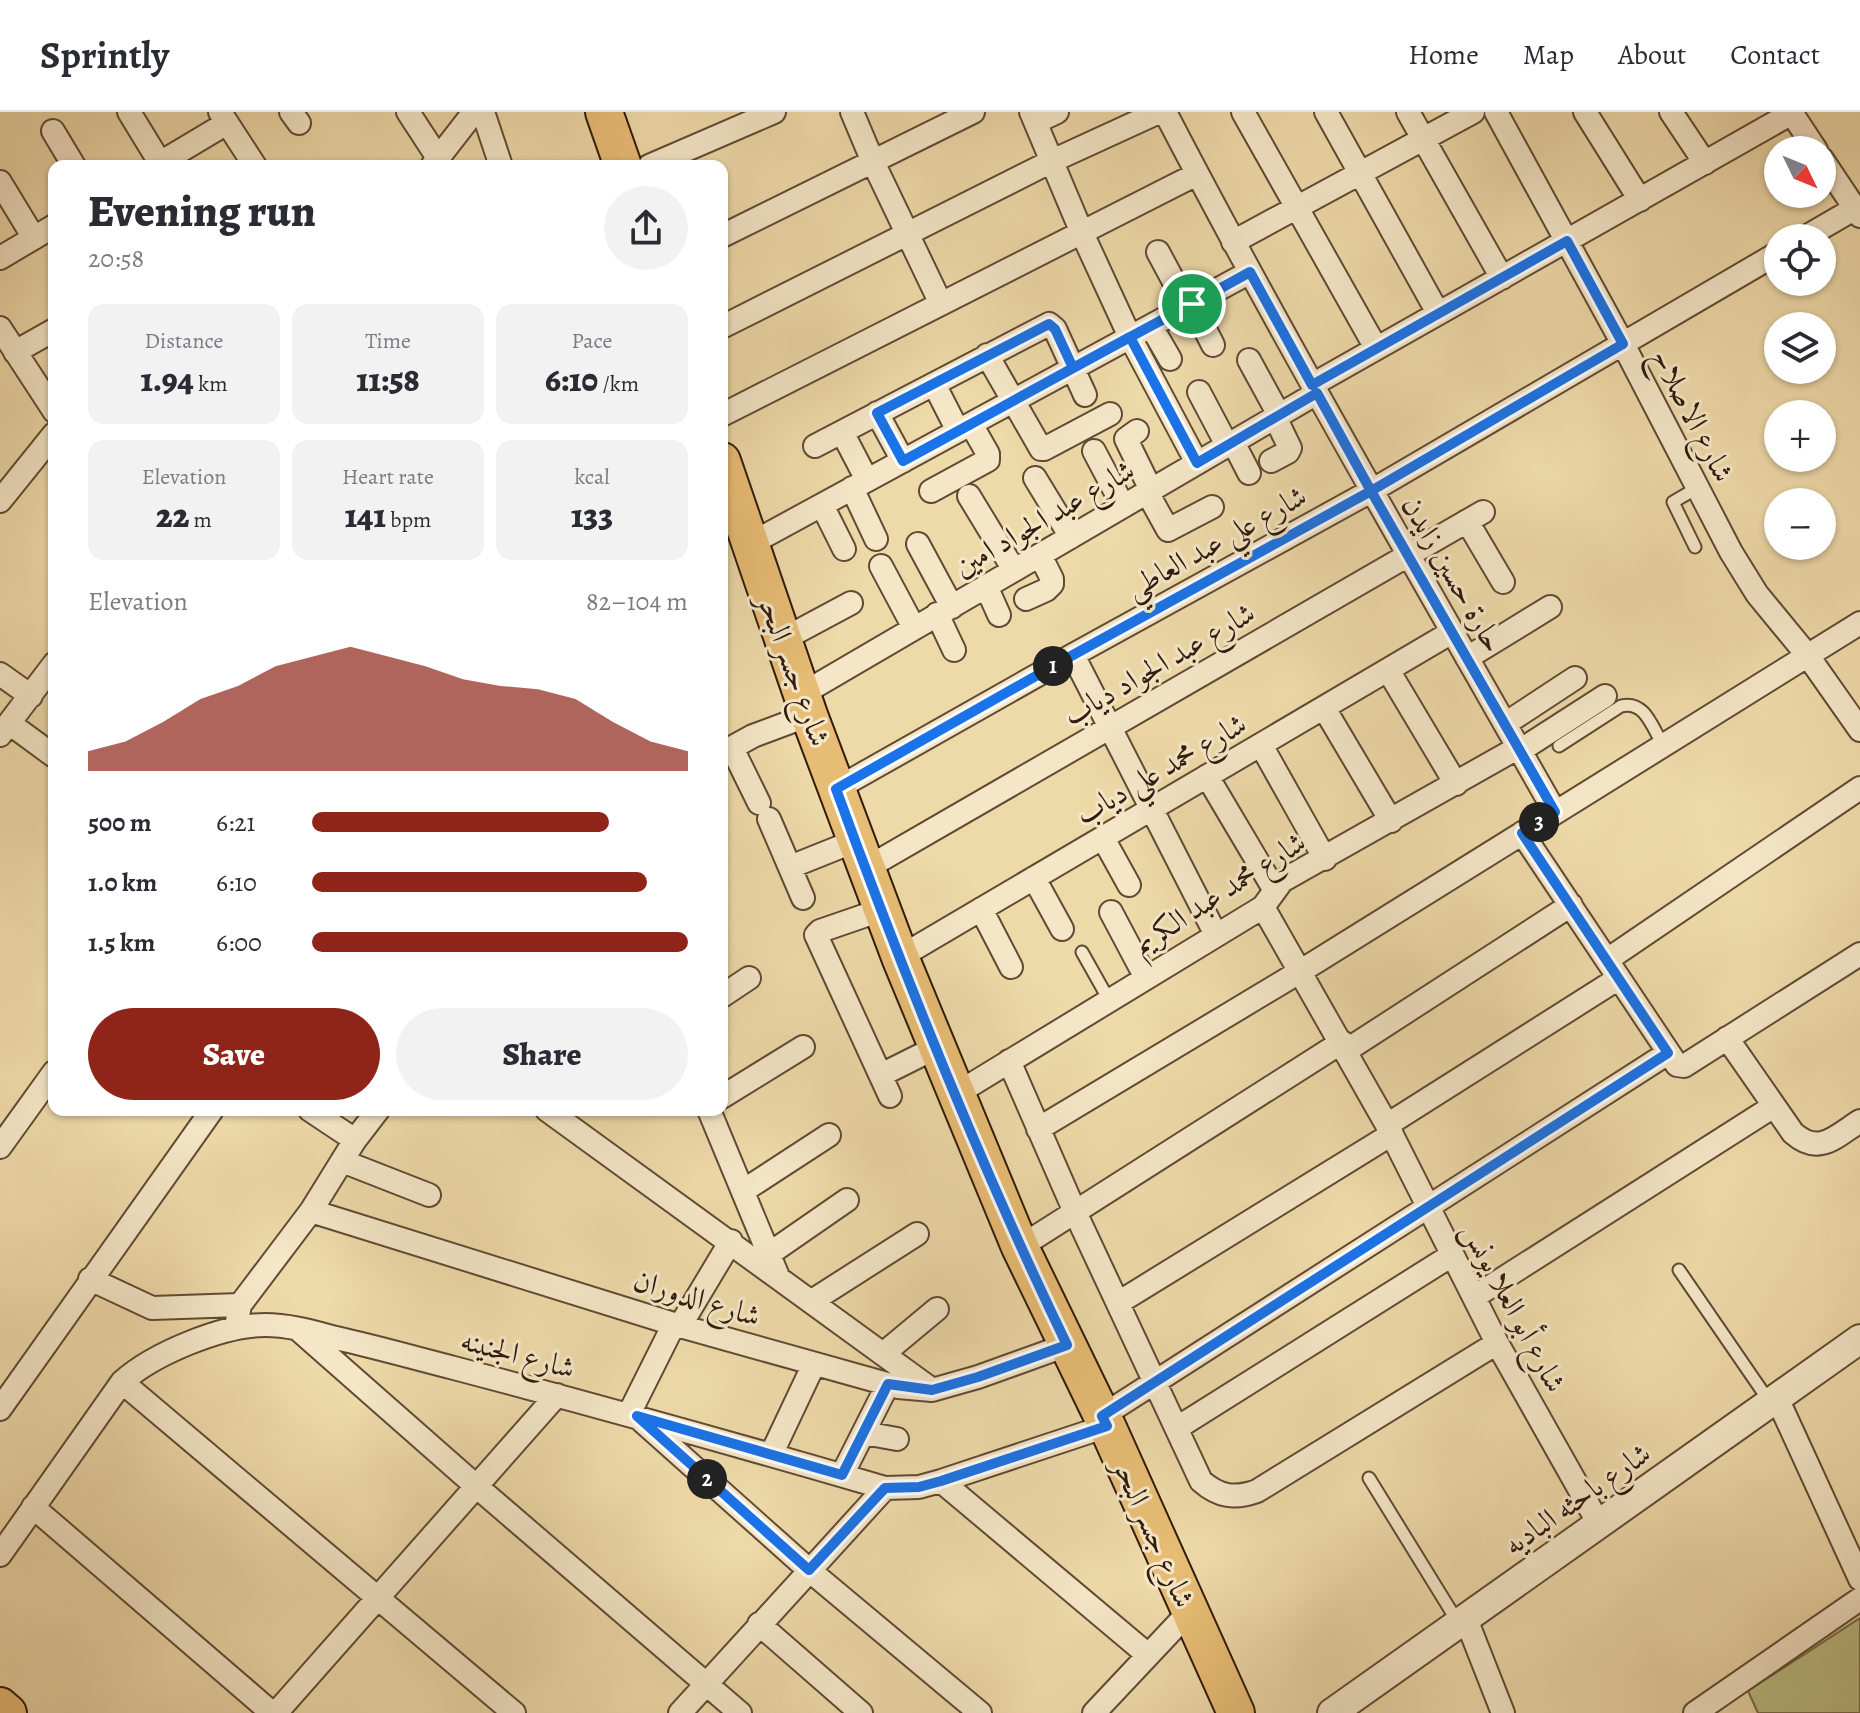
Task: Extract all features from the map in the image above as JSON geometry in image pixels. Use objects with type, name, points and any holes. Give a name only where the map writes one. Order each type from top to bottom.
[{"type":"main road","points":[[604,112],[621,160]]},
{"type":"main road","name":"شارع جسر البحر","points":[[728,506],[750,544],[881,910],[1020,1247],[1105,1421],[1236,1713]]},
{"type":"main road","points":[[0,1706],[8,1713]]},
{"type":"street","points":[[129,112],[156,160]]},
{"type":"street","points":[[408,112],[434,160]]},
{"type":"street","points":[[437,160],[474,112]]},
{"type":"street","points":[[483,112],[499,160]]},
{"type":"street","points":[[663,160],[774,112]]},
{"type":"street","points":[[852,112],[941,304]]},
{"type":"street","points":[[728,233],[973,112]]},
{"type":"street","points":[[1057,112],[1034,117],[1130,337],[1197,463]]},
{"type":"street","points":[[728,324],[1052,161],[1159,112]]},
{"type":"street","name":"حارة حسين زايدن","points":[[1165,112],[1314,389],[1555,812]]},
{"type":"street","points":[[1243,112],[1376,348]]},
{"type":"street","points":[[1326,112],[1438,313]]},
{"type":"street","points":[[1408,112],[1502,278]]},
{"type":"street","points":[[1233,242],[1473,112]]},
{"type":"street","name":"شارع الاصلاح","points":[[1496,112],[1744,574],[1808,656],[1860,730]]},
{"type":"street","points":[[1585,112],[1640,200]]},
{"type":"street","points":[[1671,112],[1705,163]]},
{"type":"street","points":[[1792,112],[1807,136]]},
{"type":"street","name":"شارع عبد الجواد امين","points":[[728,750],[806,704],[914,628],[1277,416],[1376,348],[1792,112]]},
{"type":"street","points":[[166,160],[224,118],[251,160]]},
{"type":"street","points":[[53,131],[70,160]]},
{"type":"street","points":[[728,412],[1197,174]]},
{"type":"street","points":[[1833,224],[1857,212],[1836,180]]},
{"type":"street","points":[[0,182],[34,238]]},
{"type":"street","points":[[0,258],[48,230]]},
{"type":"street","points":[[1158,252],[1213,345]]},
{"type":"street","name":"شارع علي عبد العاطي","points":[[836,789],[1371,491],[1764,261]]},
{"type":"street","points":[[750,544],[1250,272]]},
{"type":"street","points":[[815,446],[1049,324],[1055,329],[1085,395]]},
{"type":"street","points":[[1151,326],[1170,359]]},
{"type":"street","points":[[0,328],[48,402]]},
{"type":"street","points":[[15,352],[48,333]]},
{"type":"street","points":[[987,355],[1044,449],[1110,414]]},
{"type":"street","points":[[1249,360],[1290,448],[1271,461]]},
{"type":"street","points":[[931,491],[988,460],[988,454],[964,427],[934,384]]},
{"type":"street","points":[[1199,392],[1249,473]]},
{"type":"street","points":[[877,413],[903,461]]},
{"type":"street","points":[[1137,431],[1127,436],[1126,441],[1168,530],[1212,507]]},
{"type":"street","points":[[842,432],[876,539]]},
{"type":"street","points":[[0,501],[48,441]]},
{"type":"street","points":[[1094,451],[1123,506]]},
{"type":"street","points":[[1035,478],[1071,537]]},
{"type":"street","points":[[969,496],[1014,570]]},
{"type":"street","points":[[822,505],[844,549]]},
{"type":"street","name":"شارع عبد الجواد دياب","points":[[790,867],[860,855],[1110,727],[1475,516],[1503,582]]},
{"type":"street","points":[[918,544],[944,611],[954,650]]},
{"type":"street","points":[[1026,599],[1050,588],[1052,584],[1040,555]]},
{"type":"street","points":[[881,566],[914,628]]},
{"type":"street","points":[[986,586],[999,615]]},
{"type":"street","points":[[782,640],[851,603]]},
{"type":"street","points":[[1467,658],[1550,607]]},
{"type":"street","points":[[1038,1129],[1301,971],[1860,623]]},
{"type":"street","name":"شارع محمد علي دياب","points":[[900,957],[1452,632]]},
{"type":"street","points":[[1073,655],[1216,935]]},
{"type":"street","points":[[1388,670],[1456,784]]},
{"type":"street","points":[[48,672],[4,729],[48,753]]},
{"type":"street","points":[[0,674],[31,696]]},
{"type":"street","points":[[1505,724],[1575,678]]},
{"type":"street","name":"شارع محمد عبد الكريم","points":[[956,1094],[1216,935],[1269,898],[1282,881],[1520,749],[1605,696]]},
{"type":"street","points":[[1324,708],[1391,821]]},
{"type":"street","points":[[1261,745],[1325,859]]},
{"type":"street","points":[[728,753],[764,811],[803,898]]},
{"type":"street","name":"شارع أبو العلا يونس","points":[[1207,776],[1269,898],[1301,971],[1390,1129],[1497,1343],[1599,1524]]},
{"type":"street","points":[[1118,1303],[1390,1129],[1860,788]]},
{"type":"street","points":[[1522,833],[1677,1065],[1684,1066],[1860,954]]},
{"type":"street","points":[[1103,838],[1129,885]]},
{"type":"street","points":[[1034,878],[1062,929]]},
{"type":"street","points":[[1020,1247],[1571,905]]},
{"type":"street","points":[[981,909],[1011,967]]},
{"type":"street","points":[[881,910],[816,935],[890,1096]]},
{"type":"street","points":[[1111,912],[1146,978]]},
{"type":"street","points":[[728,992],[749,978]]},
{"type":"street","points":[[1727,1038],[1793,1133],[1804,1143],[1820,1145],[1860,1121]]},
{"type":"street","points":[[728,1093],[803,1047]]},
{"type":"street","points":[[881,1075],[937,1047]]},
{"type":"street","name":"شارع الجنينه","points":[[3,1544],[122,1382],[138,1368],[207,1337],[238,1316],[266,1325],[297,1328],[633,1415],[885,1488],[919,1487],[941,1481],[1105,1421],[1155,1382],[1668,1053]]},
{"type":"street","points":[[1009,1061],[1075,1212],[1201,1481],[1213,1491],[1227,1496],[1243,1496],[1257,1491],[1497,1343]]},
{"type":"street","points":[[0,1147],[7,1120],[48,1078]]},
{"type":"street","points":[[1474,1297],[1774,1106]]},
{"type":"street","points":[[0,1409],[208,1116]]},
{"type":"street","points":[[319,1116],[355,1140]]},
{"type":"street","points":[[90,1279],[152,1308],[238,1316],[373,1116]]},
{"type":"street","points":[[555,1116],[731,1241],[773,1265],[812,1301],[932,1390]]},
{"type":"street","points":[[712,1116],[773,1265]]},
{"type":"street","points":[[743,1191],[829,1135]]},
{"type":"street","points":[[342,1161],[429,1195]]},
{"type":"street","points":[[773,1265],[847,1200]]},
{"type":"street","name":"شارع الدوران","points":[[311,1211],[677,1325],[888,1384],[932,1390],[1067,1345]]},
{"type":"street","points":[[812,1301],[917,1234]]},
{"type":"street","points":[[731,1241],[677,1325],[633,1415],[809,1570],[980,1713]]},
{"type":"street","points":[[1177,1428],[1452,1255]]},
{"type":"street","points":[[883,1354],[937,1309]]},
{"type":"street","points":[[297,1328],[740,1713]]},
{"type":"street","name":"شارع باحثه الباديه","points":[[1332,1713],[1860,1339]]},
{"type":"street","points":[[771,1455],[814,1364]]},
{"type":"street","points":[[122,1382],[514,1713]]},
{"type":"street","points":[[842,1475],[888,1384]]},
{"type":"street","points":[[33,1507],[274,1713],[557,1395]]},
{"type":"street","points":[[1773,1401],[1860,1579]]},
{"type":"street","points":[[864,1433],[897,1439]]},
{"type":"street","points":[[941,1481],[1148,1655]]},
{"type":"street","points":[[680,1713],[704,1683],[885,1488]]},
{"type":"street","points":[[1695,1713],[1724,1704],[1860,1599]]},
{"type":"street","points":[[1094,1713],[1189,1612]]},
{"type":"street","points":[[1462,1621],[1503,1713]]},
{"type":"street","points":[[759,1624],[861,1713]]},
{"type":"lane","points":[[1695,547],[1673,502],[1697,488]]},
{"type":"lane","points":[[1559,746],[1621,706],[1631,703],[1641,707],[1663,745]]},
{"type":"lane","points":[[1082,952],[1109,1000]]},
{"type":"lane","points":[[1679,1270],[1773,1401]]},
{"type":"lane","points":[[1369,1478],[1462,1621]]},
{"type":"green space","points":[[1860,1618],[1860,1713],[1758,1713],[1748,1691]]},
{"type":"route","points":[[1192,304],[1130,337],[903,461],[877,413],[1049,324],[1055,329],[1073,368],[1130,337],[1197,463],[1317,393],[1371,491],[836,789],[956,1094],[1020,1247],[1067,1345],[932,1390],[888,1384],[842,1475],[637,1416],[809,1570],[885,1488],[919,1487],[941,1481],[1107,1426],[1102,1416],[1668,1053],[1522,833],[1555,812],[1371,491],[1623,344],[1567,241],[1312,385],[1250,272],[1192,304]]}]
